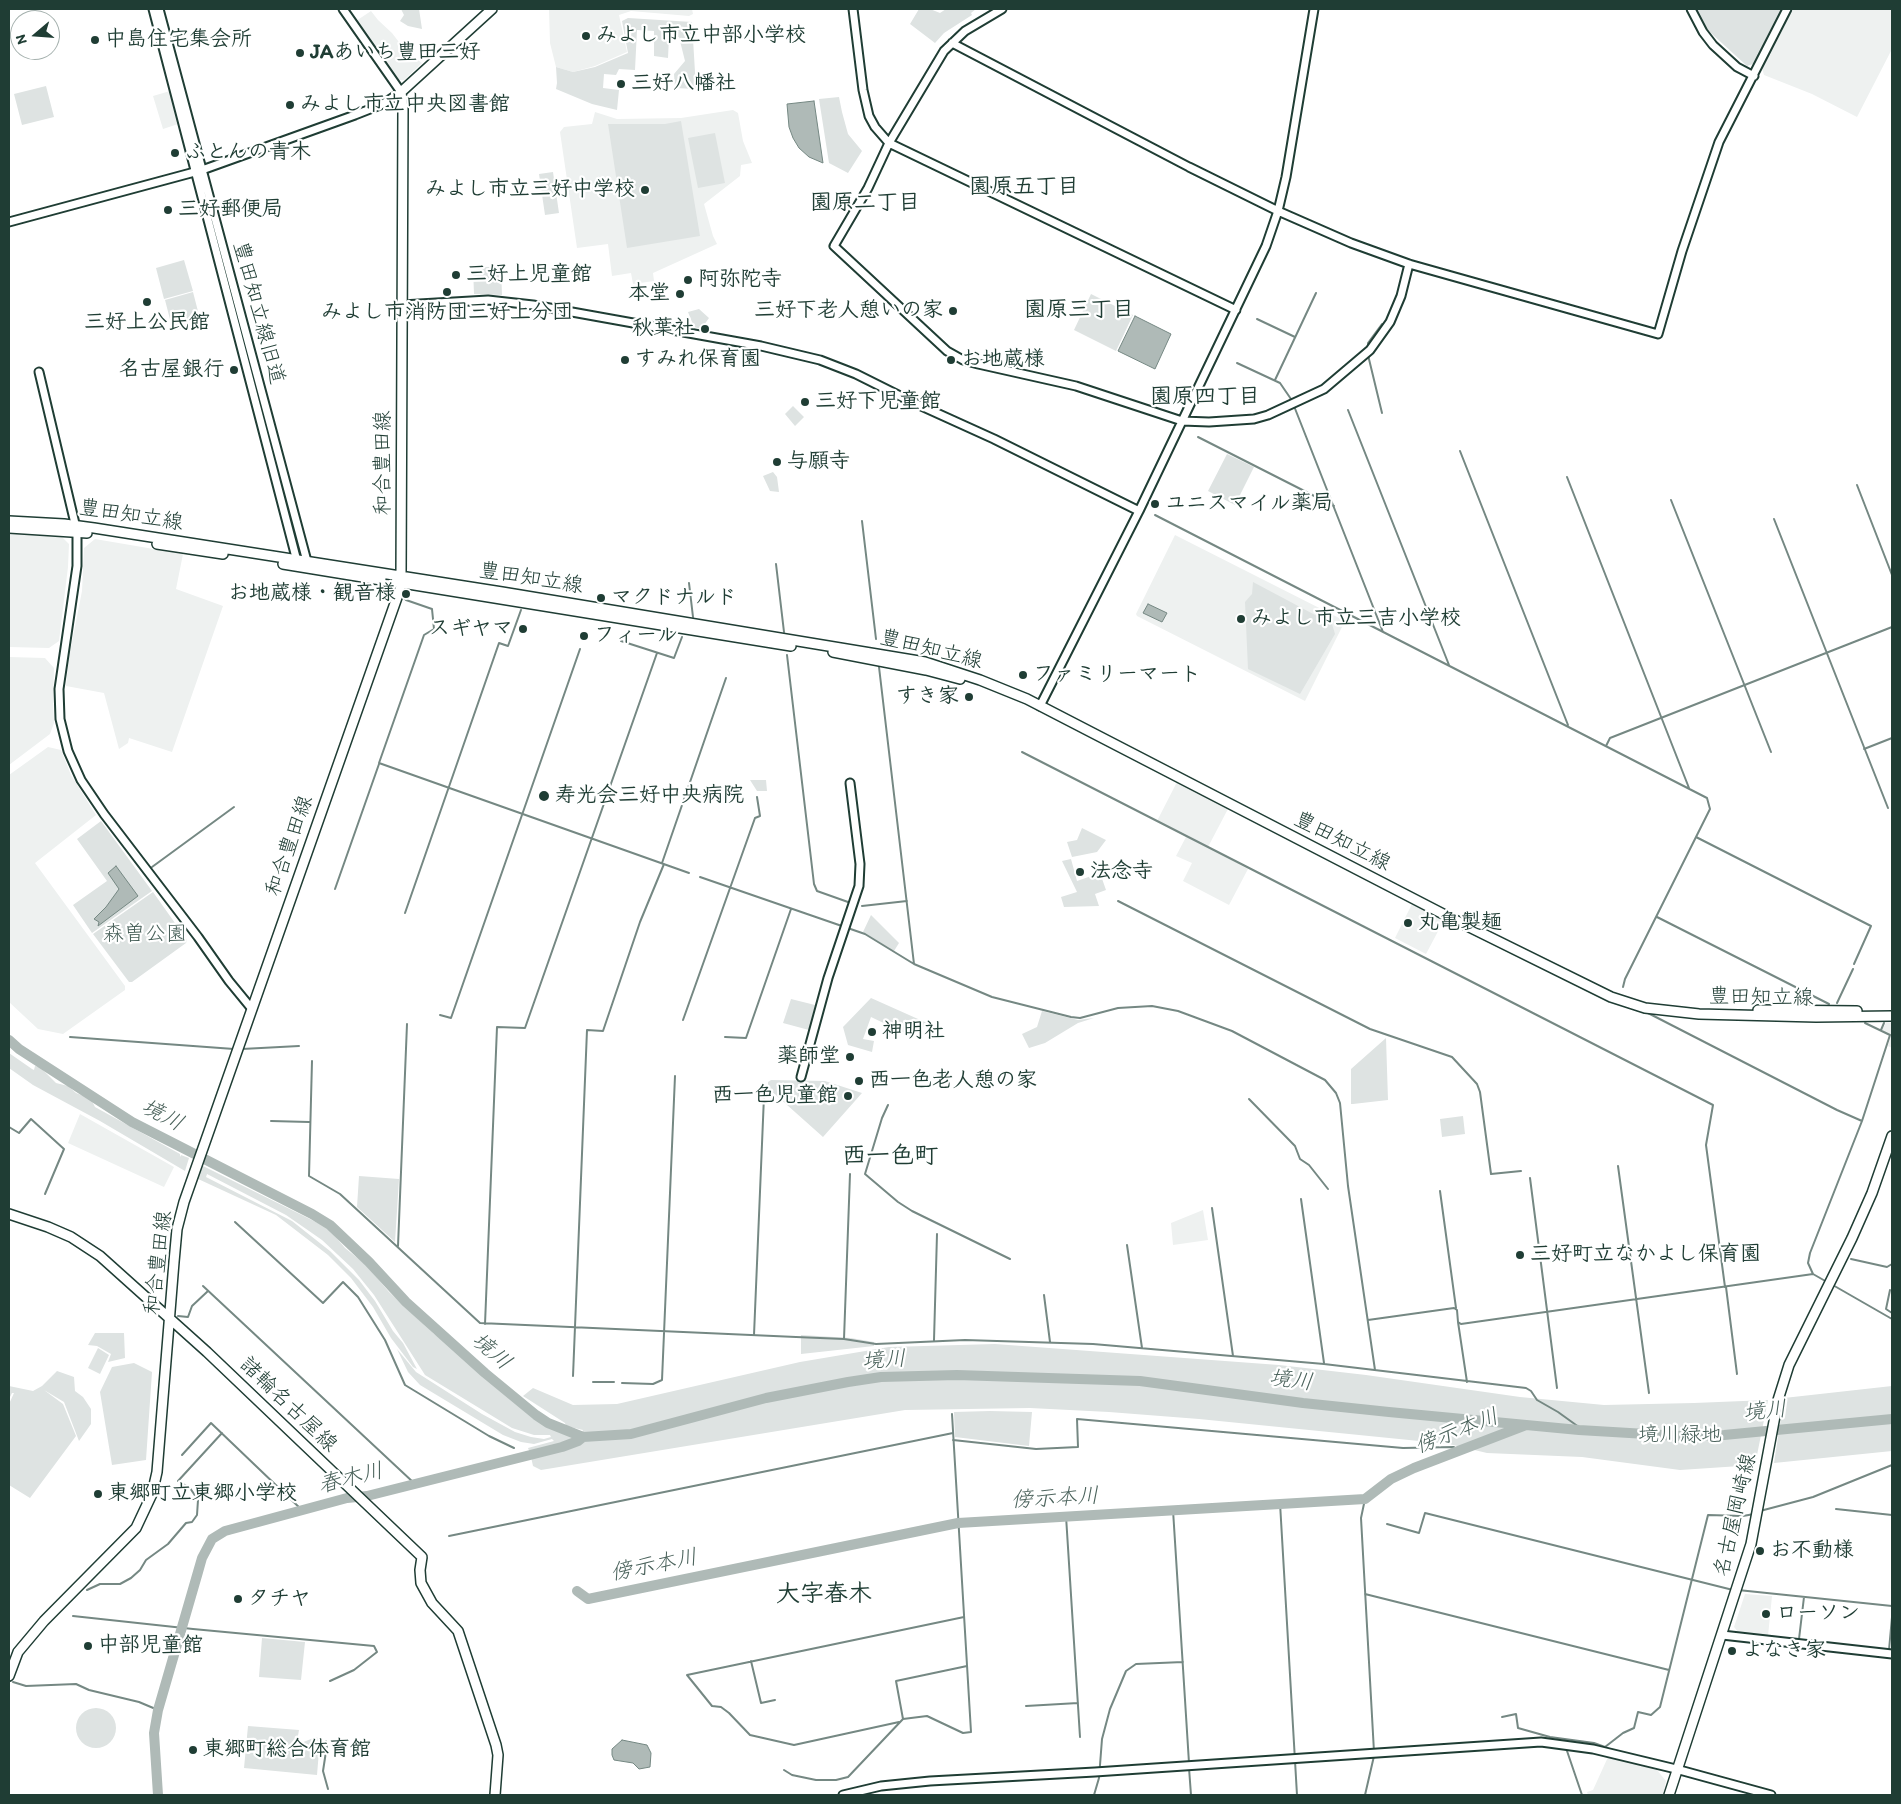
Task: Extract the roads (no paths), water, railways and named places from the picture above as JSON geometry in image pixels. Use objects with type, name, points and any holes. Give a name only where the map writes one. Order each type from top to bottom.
[{"type":"main road","points":[[401,92],[492,9]]},
{"type":"main road","name":"和合豊田線","points":[[9,1676],[18,1652],[66,1598],[136,1528],[149,1500],[157,1472],[177,1229],[194,1175],[401,580],[403,109],[401,92]]},
{"type":"main road","name":"豊田知立線","points":[[9,521],[77,529],[401,580],[502,592],[917,661],[980,680],[1027,699],[1447,916],[1592,988],[1630,1003],[1735,1010],[1877,1012],[1892,1016]]},
{"type":"main road","name":"豊田知立線","points":[[9,528],[77,529]]},
{"type":"main road","name":"名古屋岡崎線","points":[[1669,1795],[1751,1544],[1778,1400],[1789,1365],[1852,1238],[1872,1193],[1892,1136]]},
{"type":"main road","name":"諸輪名古屋線","points":[[9,1214],[48,1227],[71,1238],[100,1256],[170,1318],[422,1557],[420,1570],[424,1592],[458,1631],[496,1745],[498,1756],[495,1795]]},
{"type":"street","name":"豊田知立線旧道","points":[[153,9],[199,171]]},
{"type":"street","name":"豊田知立線旧道","points":[[159,9],[199,171],[303,564]]},
{"type":"street","points":[[9,222],[199,171],[352,117],[383,104],[401,92],[343,9]]},
{"type":"street","points":[[853,9],[863,90],[869,116],[875,127],[889,142],[1236,310]]},
{"type":"street","points":[[1002,9],[965,31],[944,51],[889,142],[868,188],[834,246],[947,351],[963,360],[1076,386],[1182,421],[1209,422],[1254,419],[1268,415],[1324,389],[1370,350],[1390,322],[1401,296],[1409,264]]},
{"type":"street","points":[[1040,706],[1139,511],[1263,254],[1278,211],[1286,177],[1314,9]]},
{"type":"street","points":[[1691,9],[1703,32],[1713,45],[1737,67],[1754,76]]},
{"type":"street","points":[[952,43],[1189,167],[1278,211],[1351,243],[1409,264],[1658,334],[1688,234],[1719,142],[1787,9]]},
{"type":"street","points":[[402,306],[472,300],[525,304],[811,357],[856,374],[1002,443],[1139,511]]},
{"type":"street","points":[[39,372],[77,529],[77,566],[59,690],[60,718],[68,751],[81,780],[104,814],[252,1009]]},
{"type":"street","points":[[801,1077],[828,978],[859,886],[860,864],[850,783]]},
{"type":"street","points":[[1722,1635],[1892,1654]]},
{"type":"street","points":[[843,1795],[880,1786],[930,1781],[1101,1772],[1541,1742],[1593,1749],[1771,1795]]},
{"type":"waterway","points":[[1275,380],[1316,293]]},
{"type":"waterway","points":[[1257,319],[1295,337]]},
{"type":"waterway","points":[[1368,348],[1368,343],[1382,324]]},
{"type":"waterway","points":[[1368,355],[1382,413]]},
{"type":"waterway","points":[[1237,363],[1280,383],[1293,402]]},
{"type":"waterway","points":[[1294,406],[1383,632]]},
{"type":"waterway","points":[[1348,410],[1449,665]]},
{"type":"waterway","points":[[1198,437],[1334,506]]},
{"type":"waterway","points":[[1460,451],[1568,725]]},
{"type":"waterway","points":[[1567,477],[1689,788]]},
{"type":"waterway","points":[[1857,485],[1892,575]]},
{"type":"waterway","points":[[1671,500],[1771,752]]},
{"type":"waterway","points":[[1155,515],[1707,798],[1710,809],[1625,979],[1623,987]]},
{"type":"waterway","points":[[1774,519],[1888,808]]},
{"type":"waterway","points":[[862,521],[876,639]]},
{"type":"waterway","points":[[776,564],[784,632]]},
{"type":"waterway","points":[[689,583],[693,617]]},
{"type":"waterway","points":[[402,596],[406,600],[432,609],[434,629],[424,635],[379,763],[689,873]]},
{"type":"waterway","points":[[405,913],[499,643],[508,646],[521,610]]},
{"type":"waterway","points":[[1606,746],[1610,738],[1892,627]]},
{"type":"waterway","points":[[621,641],[674,658],[682,637]]},
{"type":"waterway","points":[[440,1015],[451,1018],[580,649]]},
{"type":"waterway","points":[[485,1324],[497,1027],[525,1028],[657,653]]},
{"type":"waterway","points":[[787,655],[814,884],[817,891],[848,902]]},
{"type":"waterway","points":[[879,667],[914,964],[992,997],[1071,1017],[1080,1018],[1118,1008],[1152,1006],[1178,1011],[1232,1031],[1325,1080],[1336,1093],[1340,1103],[1348,1186],[1375,1370]]},
{"type":"waterway","points":[[662,863],[726,678]]},
{"type":"waterway","points":[[1864,749],[1892,738]]},
{"type":"waterway","points":[[1022,752],[1713,1105],[1706,1145],[1725,1287]]},
{"type":"waterway","points":[[335,889],[379,764]]},
{"type":"waterway","points":[[683,1020],[755,818],[760,816],[757,797]]},
{"type":"waterway","points":[[152,867],[234,807]]},
{"type":"waterway","points":[[1696,837],[1871,926],[1854,964]]},
{"type":"waterway","points":[[573,1376],[587,1030],[603,1031],[640,922],[664,864]]},
{"type":"waterway","points":[[700,877],[865,934],[914,964]]},
{"type":"waterway","points":[[862,906],[907,901]]},
{"type":"waterway","points":[[1118,901],[1370,1029],[1452,1057],[1477,1084],[1480,1092],[1491,1174],[1521,1171]]},
{"type":"waterway","points":[[725,1037],[746,1038],[791,909]]},
{"type":"waterway","points":[[1657,917],[1829,1004]]},
{"type":"waterway","points":[[1837,1003],[1853,969]]},
{"type":"waterway","points":[[1646,1012],[1862,1121],[1810,1253],[1808,1263],[1813,1274],[1827,1282]]},
{"type":"waterway","points":[[1862,1121],[1890,1035],[1865,1023]]},
{"type":"waterway","points":[[1881,1030],[1884,1023]]},
{"type":"waterway","points":[[398,1246],[407,1024]]},
{"type":"waterway","points":[[70,1037],[234,1049]]},
{"type":"waterway","name":"境川","points":[[9,1040],[19,1049],[132,1122],[330,1225],[369,1262],[406,1302],[485,1373],[548,1423],[583,1437],[631,1434],[766,1398],[848,1382],[881,1377],[957,1375],[1140,1381],[1303,1403],[1389,1412],[1579,1430],[1680,1436],[1724,1435],[1892,1419]]},
{"type":"waterway","points":[[242,1049],[299,1046]]},
{"type":"waterway","points":[[312,1061],[309,1176],[340,1194],[480,1323],[844,1339],[876,1344],[965,1340],[1093,1344],[1324,1364],[1526,1388],[1531,1391],[1537,1400],[1583,1430]]},
{"type":"waterway","points":[[622,1383],[653,1384],[662,1380],[675,1076]]},
{"type":"waterway","points":[[754,1335],[764,1096]]},
{"type":"waterway","points":[[1249,1099],[1295,1146],[1300,1159],[1309,1165],[1328,1189]]},
{"type":"waterway","points":[[888,1105],[882,1118],[865,1174],[898,1202],[912,1211],[1010,1259]]},
{"type":"waterway","points":[[9,1127],[19,1133],[31,1119],[64,1149],[45,1194]]},
{"type":"waterway","points":[[271,1121],[309,1122]]},
{"type":"waterway","points":[[1618,1166],[1649,1393]]},
{"type":"waterway","points":[[844,1339],[850,1174]]},
{"type":"waterway","points":[[1530,1178],[1557,1388]]},
{"type":"waterway","points":[[1440,1191],[1456,1308]]},
{"type":"waterway","points":[[1301,1199],[1324,1363]]},
{"type":"waterway","points":[[1212,1208],[1233,1356]]},
{"type":"waterway","points":[[235,1222],[323,1303],[343,1282],[358,1297],[385,1340],[405,1385],[489,1436],[514,1448]]},
{"type":"waterway","points":[[934,1340],[937,1234]]},
{"type":"waterway","points":[[1127,1245],[1142,1348]]},
{"type":"waterway","points":[[1851,1259],[1887,1267],[1892,1264]]},
{"type":"waterway","points":[[1368,1320],[1454,1308],[1457,1310],[1458,1322],[1461,1324],[1813,1274]]},
{"type":"waterway","points":[[1831,1284],[1892,1319]]},
{"type":"waterway","points":[[203,1286],[414,1483]]},
{"type":"waterway","points":[[1726,1287],[1737,1374]]},
{"type":"waterway","points":[[1890,1290],[1886,1309],[1892,1313]]},
{"type":"waterway","points":[[178,1316],[188,1317],[192,1306],[208,1291]]},
{"type":"waterway","points":[[1044,1295],[1050,1342]]},
{"type":"waterway","points":[[1458,1322],[1467,1382]]},
{"type":"waterway","points":[[593,1382],[614,1382]]},
{"type":"waterway","points":[[784,1770],[792,1775],[816,1780],[836,1780],[848,1777],[903,1719],[927,1716],[963,1733],[971,1732],[952,1414]]},
{"type":"waterway","points":[[953,1440],[1036,1449],[1078,1447],[1077,1419],[1403,1448],[1454,1447],[1457,1451]]},
{"type":"waterway","points":[[182,1455],[211,1423],[303,1511]]},
{"type":"waterway","name":"傍示本川","points":[[577,1591],[588,1599],[958,1523],[1365,1499],[1391,1479],[1414,1468],[1526,1425]]},
{"type":"waterway","points":[[87,1590],[100,1584],[120,1584],[131,1578],[140,1570],[146,1560],[168,1544],[186,1523],[192,1522],[197,1515],[198,1500],[190,1488],[178,1481],[222,1433]]},
{"type":"waterway","points":[[449,1536],[953,1433]]},
{"type":"waterway","name":"春木川","points":[[158,1795],[154,1733],[158,1710],[202,1558],[212,1539],[225,1531],[347,1498],[367,1496],[562,1447],[583,1437]]},
{"type":"waterway","points":[[1760,1511],[1813,1497],[1892,1465]]},
{"type":"waterway","points":[[1365,1499],[1361,1518],[1374,1752]]},
{"type":"waterway","points":[[1280,1503],[1297,1795]]},
{"type":"waterway","points":[[1836,1509],[1892,1515]]},
{"type":"waterway","points":[[1173,1510],[1189,1763]]},
{"type":"waterway","points":[[1387,1524],[1419,1533],[1425,1513],[1733,1590]]},
{"type":"waterway","points":[[1502,1717],[1516,1714],[1518,1728],[1550,1737],[1594,1743],[1605,1747],[1623,1733],[1634,1728],[1638,1712],[1651,1715],[1660,1707],[1708,1515],[1743,1516],[1754,1514]]},
{"type":"waterway","points":[[1066,1516],[1080,1737]]},
{"type":"waterway","points":[[1738,1590],[1892,1606]]},
{"type":"waterway","points":[[1365,1594],[1669,1670]]},
{"type":"waterway","points":[[1799,1639],[1804,1597]]},
{"type":"waterway","points":[[73,1616],[374,1646],[377,1652],[354,1670],[330,1681]]},
{"type":"waterway","points":[[899,1722],[794,1745],[750,1735],[729,1713],[721,1707],[712,1706],[687,1675],[964,1617]]},
{"type":"waterway","points":[[1889,1650],[1892,1617]]},
{"type":"waterway","points":[[751,1661],[761,1703],[775,1700]]},
{"type":"waterway","points":[[1094,1795],[1099,1778],[1102,1739],[1110,1709],[1126,1671],[1136,1664],[1183,1662]]},
{"type":"waterway","points":[[903,1719],[896,1681],[967,1666]]},
{"type":"waterway","points":[[13,1682],[26,1686],[76,1684],[89,1690],[139,1702],[158,1710]]},
{"type":"waterway","points":[[1026,1706],[1078,1703]]},
{"type":"waterway","points":[[326,1741],[323,1771],[328,1789]]},
{"type":"waterway","points":[[1566,1748],[1582,1795]]},
{"type":"waterway","points":[[1365,1795],[1374,1756]]},
{"type":"waterway","points":[[1189,1768],[1191,1795]]},
{"type":"place","name":"みよし市立中部小学校","points":[[586,36]]},
{"type":"place","name":"中島住宅集会所","points":[[95,40]]},
{"type":"place","name":"JAあいち豊田三好","points":[[300,53]]},
{"type":"place","name":"三好八幡社","points":[[621,84]]},
{"type":"place","name":"みよし市立中央図書館","points":[[290,105]]},
{"type":"place","name":"ふとんの青木","points":[[175,153]]},
{"type":"place","name":"みよし市立三好中学校","points":[[645,190]]},
{"type":"place","name":"三好郵便局","points":[[168,210]]},
{"type":"place","name":"三好上児童館","points":[[456,275]]},
{"type":"place","name":"阿弥陀寺","points":[[688,280]]},
{"type":"place","name":"みよし市消防団三好上分団","points":[[447,292]]},
{"type":"place","name":"本堂","points":[[680,294]]},
{"type":"place","name":"三好上公民館","points":[[147,302]]},
{"type":"place","name":"三好下老人憩いの家","points":[[953,311]]},
{"type":"place","name":"秋葉社","points":[[705,329]]},
{"type":"place","name":"すみれ保育園","points":[[625,360]]},
{"type":"place","name":"お地蔵様","points":[[951,360]]},
{"type":"place","name":"名古屋銀行","points":[[234,370]]},
{"type":"place","name":"三好下児童館","points":[[805,402]]},
{"type":"place","name":"与願寺","points":[[777,462]]},
{"type":"place","name":"ユニスマイル薬局","points":[[1155,504]]},
{"type":"place","name":"お地蔵様・観音様","points":[[406,594]]},
{"type":"place","name":"マクドナルド","points":[[601,598]]},
{"type":"place","name":"みよし市立三吉小学校","points":[[1241,619]]},
{"type":"place","name":"スギヤマ","points":[[523,629]]},
{"type":"place","name":"フィール","points":[[584,636]]},
{"type":"place","name":"ファミリーマート","points":[[1023,675]]},
{"type":"place","name":"すき家","points":[[969,697]]},
{"type":"place","name":"寿光会三好中央病院","points":[[544,796]]},
{"type":"place","name":"法念寺","points":[[1080,872]]},
{"type":"place","name":"丸亀製麺","points":[[1408,923]]},
{"type":"place","name":"神明社","points":[[872,1032]]},
{"type":"place","name":"薬師堂","points":[[850,1057]]},
{"type":"place","name":"西一色老人憩の家","points":[[859,1081]]},
{"type":"place","name":"西一色児童館","points":[[848,1096]]},
{"type":"place","name":"三好町立なかよし保育園","points":[[1520,1255]]},
{"type":"place","name":"東郷町立東郷小学校","points":[[98,1494]]},
{"type":"place","name":"お不動様","points":[[1760,1551]]},
{"type":"place","name":"タチヤ","points":[[238,1599]]},
{"type":"place","name":"ローソン","points":[[1766,1614]]},
{"type":"place","name":"中部児童館","points":[[88,1646]]},
{"type":"place","name":"よなき家","points":[[1732,1651]]},
{"type":"place","name":"東郷町総合体育館","points":[[193,1750]]},
{"type":"district","name":"園原五丁目","points":[[1024,187]]},
{"type":"district","name":"園原二丁目","points":[[865,203]]},
{"type":"district","name":"園原三丁目","points":[[1079,310]]},
{"type":"district","name":"園原四丁目","points":[[1205,397]]},
{"type":"district","name":"西一色町","points":[[890,1157]]},
{"type":"district","name":"大字春木","points":[[824,1595]]},
{"type":"park label","name":"森曽公園","points":[[145,935]]},
{"type":"park label","name":"境川緑地","points":[[1680,1436]]}]
